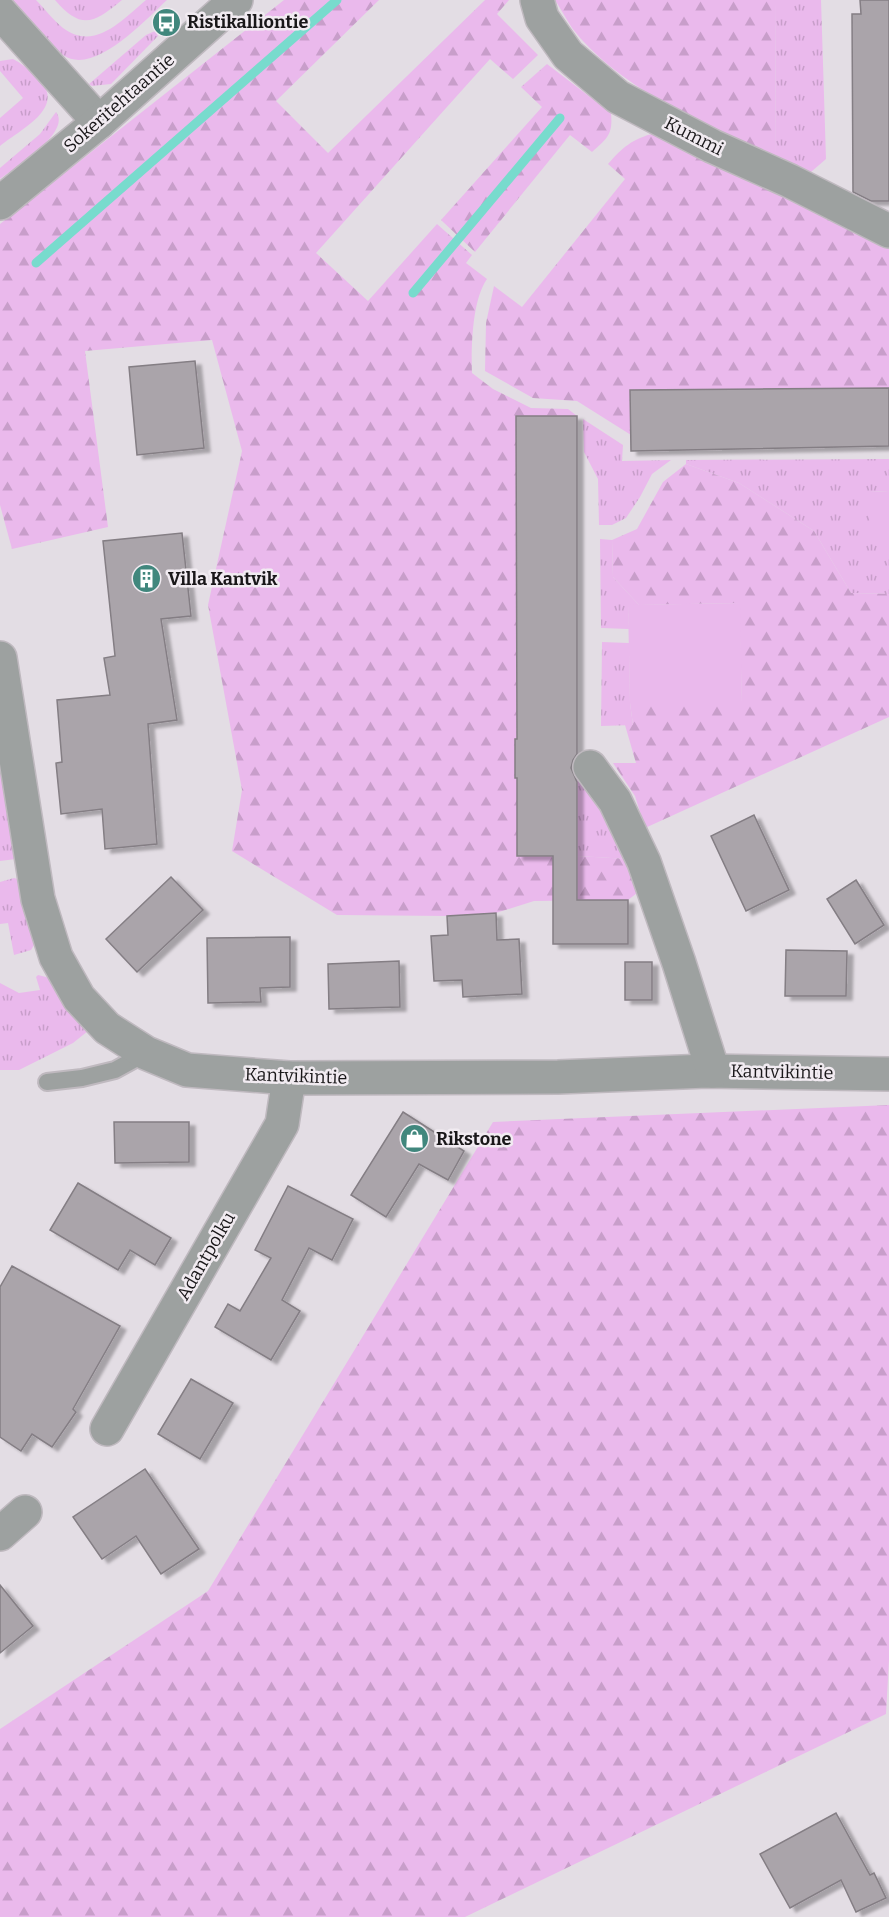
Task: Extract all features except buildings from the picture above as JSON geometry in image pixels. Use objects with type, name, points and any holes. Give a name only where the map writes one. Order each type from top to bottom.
[{"type":"street","name":"Sokeritehtaantie","points":[[0,203],[99,122],[236,0]]},
{"type":"street","name":"Kummi","points":[[537,0],[542,18],[567,56],[618,97],[712,146],[790,181],[888,231]]},
{"type":"street","points":[[0,12],[99,122]]},
{"type":"street","name":"Kantvikintie","points":[[0,658],[38,899],[56,957],[79,998],[107,1028],[146,1053],[188,1070],[289,1078],[558,1077],[713,1071],[889,1074]]},
{"type":"street","points":[[590,767],[615,801],[644,862],[713,1071]]},
{"type":"street","name":"Adantpolku","points":[[107,1429],[282,1124],[289,1078]]},
{"type":"street","points":[[0,1534],[25,1512]]},
{"type":"lane","points":[[47,1082],[82,1078],[114,1070],[146,1053]]},
{"type":"green space","points":[[12,0],[36,0],[63,28],[86,36],[97,35],[118,24],[146,0],[167,0],[119,43],[89,58],[76,60],[63,55],[56,49]]},
{"type":"green space","points":[[55,0],[122,0],[95,18],[80,20],[64,10]]},
{"type":"green space","points":[[284,0],[379,0],[276,101],[328,153],[485,0],[509,0],[497,14],[538,55],[513,79],[490,59],[316,253],[368,301],[437,224],[472,255],[466,263],[487,279],[475,311],[472,373],[493,389],[531,408],[568,409],[577,416],[524,739],[515,739],[515,777],[525,778],[517,813],[517,856],[629,859],[641,890],[628,900],[534,901],[496,913],[447,916],[337,915],[232,851],[242,790],[208,605],[242,451],[212,340],[85,351],[108,527],[12,549],[0,505],[0,224]]},
{"type":"green space","points":[[555,0],[775,0],[776,161],[666,105],[639,88],[591,50],[572,28]]},
{"type":"green space","points":[[775,0],[821,0],[826,159],[811,172],[797,172],[776,161]]},
{"type":"green space","points":[[155,31],[158,36],[111,84],[92,86],[89,84],[146,35]]},
{"type":"green space","points":[[13,59],[35,75],[45,86],[48,96],[46,106],[40,115],[0,146],[0,118],[23,98],[0,71],[0,61]]},
{"type":"green space","points":[[547,64],[611,113],[610,131],[606,139],[592,152],[570,135],[475,252],[441,220],[542,107],[521,87]]},
{"type":"green space","points":[[56,112],[59,120],[49,139],[29,158],[0,179],[0,168],[40,134]]},
{"type":"green space","points":[[655,133],[889,243],[889,388],[630,391],[631,435],[577,401],[533,398],[485,371],[486,323],[494,286],[522,307],[625,179],[608,164],[628,144]]},
{"type":"green space","points":[[583,419],[623,445],[622,461],[671,460],[652,474],[626,518],[612,525],[599,525],[598,479],[584,452]]},
{"type":"green space","points":[[889,459],[889,491],[870,492],[870,541],[889,541],[889,594],[851,593],[814,531],[739,483],[686,464],[686,460]]},
{"type":"green space","points":[[686,464],[739,483],[814,531],[851,593],[889,594],[889,717],[645,828],[635,796],[613,763],[636,763],[625,725],[633,725],[630,703],[742,702],[739,603],[639,605],[613,577],[612,540],[637,529],[663,482]]},
{"type":"green space","points":[[889,491],[889,541],[870,541],[870,492]]},
{"type":"green space","points":[[600,539],[612,540],[613,577],[639,605],[628,606],[629,629],[601,628]]},
{"type":"green space","points":[[740,603],[742,703],[630,703],[628,605]]},
{"type":"green space","points":[[602,642],[629,643],[630,703],[633,725],[601,726]]},
{"type":"green space","points":[[0,751],[16,859],[0,861]]},
{"type":"green space","points":[[577,779],[598,798],[629,859],[577,856]]},
{"type":"green space","points":[[14,878],[21,880],[34,945],[31,950],[14,955],[8,923],[0,924],[0,882]]},
{"type":"green space","points":[[38,975],[50,978],[93,1027],[73,1043],[19,1070],[0,1070],[0,983],[19,993],[40,990],[36,977]]},
{"type":"green space","points":[[889,1105],[889,1660],[886,1714],[465,1917],[0,1917],[0,1729],[208,1591],[493,1122]]},
{"type":"waterway","points":[[36,263],[337,0]]},
{"type":"waterway","points":[[413,293],[560,118]]},
{"type":"place","name":"Ristikalliontie","points":[[166,22]]},
{"type":"place","name":"Villa Kantvik","points":[[147,579]]},
{"type":"place","name":"Rikstone","points":[[415,1139]]}]
